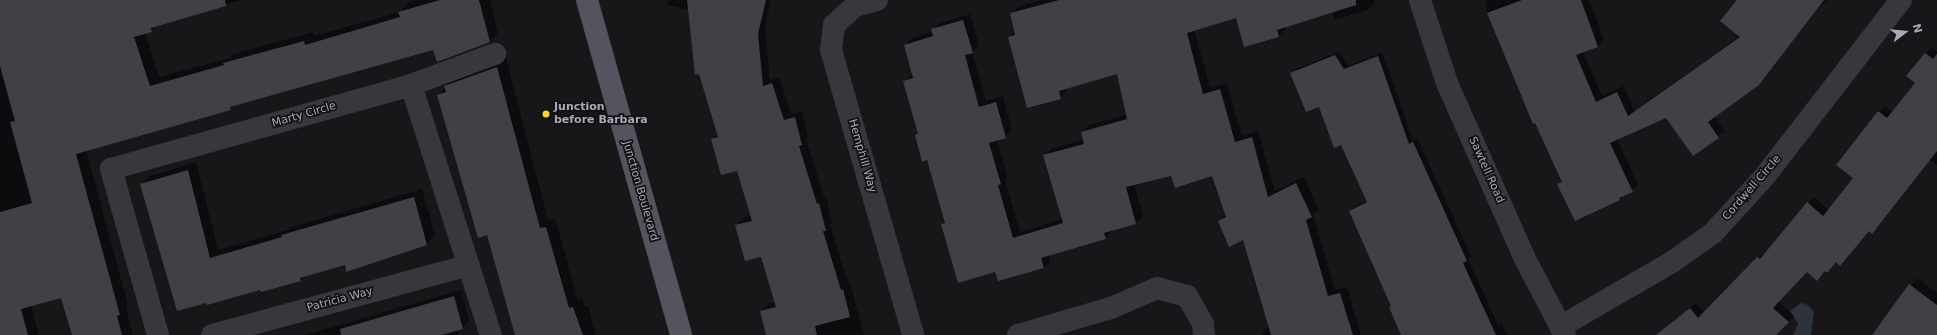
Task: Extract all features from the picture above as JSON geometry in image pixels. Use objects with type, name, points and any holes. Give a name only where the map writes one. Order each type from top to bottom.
[{"type":"main road","name":"Junction Boulevard","points":[[587,0],[681,335]]},
{"type":"street","name":"Hemphill Way","points":[[877,0],[855,6],[834,25],[831,50],[912,335]]},
{"type":"street","name":"Sawtell Road","points":[[1420,0],[1447,83],[1524,257],[1562,331]]},
{"type":"street","name":"Cordwell Circle","points":[[1562,331],[1672,262],[1713,233],[1765,176],[1901,0]]},
{"type":"street","points":[[491,335],[411,85],[495,54]]},
{"type":"street","name":"Marty Circle","points":[[158,335],[111,169],[411,85]]},
{"type":"street","name":"Patricia Way","points":[[212,335],[469,265]]},
{"type":"street","points":[[1018,335],[1111,308],[1157,288],[1187,296],[1203,324],[1204,335]]},
{"type":"shaded area","points":[[1801,303],[1808,305],[1814,312],[1811,335],[1793,335],[1798,323],[1790,311]]},
{"type":"building","points":[[0,0],[225,0],[226,6],[151,28],[152,32],[134,37],[150,86],[224,65],[223,63],[304,41],[305,45],[400,17],[398,12],[440,0],[479,0],[490,42],[437,62],[433,50],[230,107],[231,110],[76,154],[120,315],[117,316],[122,335],[72,335],[61,298],[21,309],[28,335],[0,335],[0,212],[32,203],[10,122],[15,121],[0,66]]},
{"type":"building","points":[[687,0],[766,0],[758,34],[763,86],[772,83],[784,120],[795,117],[802,145],[799,146],[817,204],[819,203],[826,231],[823,231],[841,290],[843,289],[850,317],[815,326],[817,335],[766,335],[760,311],[776,307],[761,257],[745,261],[735,225],[752,221],[737,171],[721,175],[711,139],[718,137],[699,74],[695,75]]},
{"type":"building","points":[[1059,0],[1356,0],[1356,5],[1277,30],[1279,37],[1244,47],[1236,18],[1187,33],[1203,94],[1220,89],[1235,142],[1252,137],[1268,197],[1296,183],[1312,217],[1306,220],[1328,296],[1340,293],[1353,335],[1271,335],[1243,240],[1229,247],[1218,221],[1226,217],[1212,176],[1175,188],[1171,176],[1126,187],[1136,224],[1104,233],[1106,239],[1041,258],[1044,268],[998,281],[995,272],[958,283],[941,224],[945,223],[927,160],[922,162],[915,135],[918,134],[903,81],[913,78],[904,45],[933,36],[931,29],[963,20],[973,53],[965,55],[979,107],[996,102],[1006,138],[989,143],[1001,184],[998,185],[1013,238],[1063,223],[1043,155],[1084,144],[1081,132],[1127,119],[1117,74],[1059,91],[1061,99],[1027,108],[1008,37],[1015,35],[1010,13]]},
{"type":"building","points":[[1522,0],[1581,0],[1598,47],[1576,55],[1596,102],[1617,92],[1628,116],[1740,37],[1720,21],[1737,0],[1824,0],[1759,85],[1708,122],[1719,138],[1693,156],[1666,118],[1610,143],[1633,192],[1619,198],[1620,200],[1575,221],[1557,184],[1562,182],[1535,123],[1533,124],[1487,13]]},
{"type":"building","points":[[1925,53],[1933,59],[1937,54],[1937,151],[1872,234],[1869,231],[1840,266],[1836,262],[1827,273],[1825,271],[1817,281],[1807,272],[1773,308],[1789,322],[1776,335],[1656,335],[1690,308],[1698,318],[1757,257],[1760,259],[1807,202],[1823,216],[1853,178],[1836,165],[1878,111],[1887,118],[1915,83],[1906,76]]},
{"type":"building","points":[[1335,55],[1344,69],[1378,56],[1409,144],[1413,142],[1424,166],[1467,261],[1463,263],[1496,335],[1401,335],[1389,307],[1391,306],[1349,211],[1367,202],[1341,145],[1334,148],[1319,107],[1306,112],[1290,73]]},
{"type":"building","points":[[497,67],[540,228],[546,227],[569,308],[573,307],[583,335],[515,335],[487,235],[478,238],[437,95],[446,92],[444,86]]},
{"type":"building","points":[[188,170],[210,258],[282,237],[281,235],[414,197],[427,245],[346,272],[345,265],[300,278],[301,281],[261,292],[260,290],[207,305],[206,303],[177,311],[140,184]]},
{"type":"building","points":[[1909,284],[1937,305],[1937,335],[1872,335]]},
{"type":"building","points":[[454,296],[463,329],[442,335],[341,335],[340,329]]},
{"type":"place","name":"Junction before Barbara","points":[[546,114]]}]
